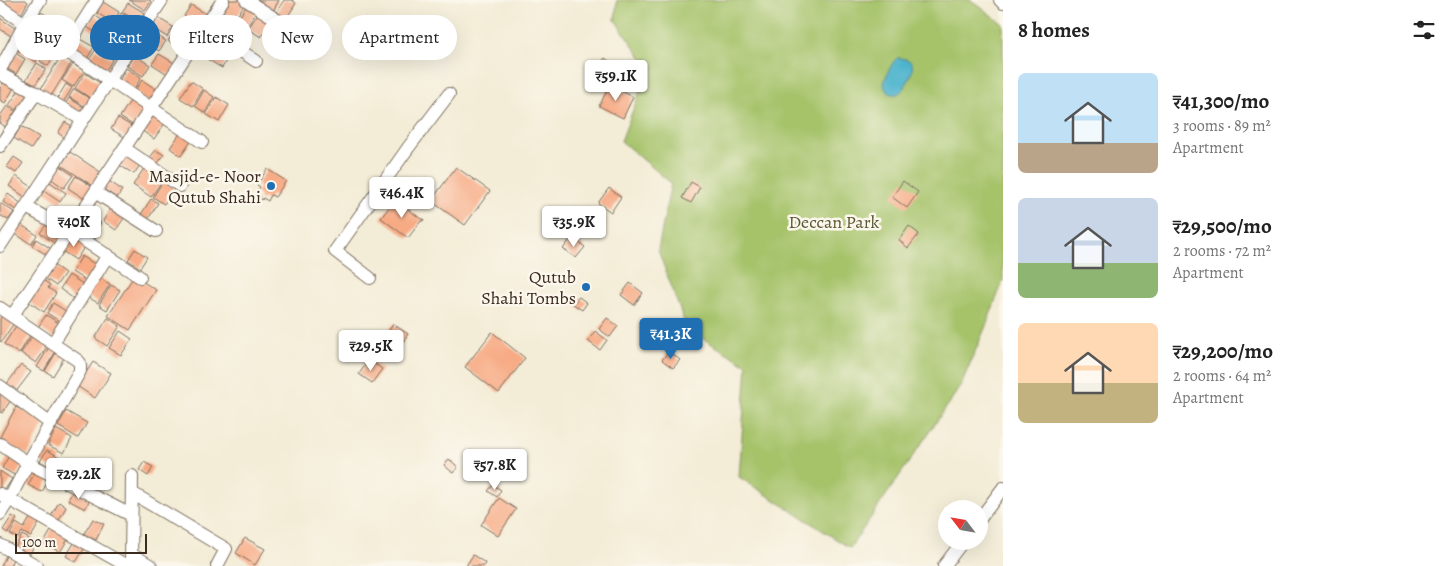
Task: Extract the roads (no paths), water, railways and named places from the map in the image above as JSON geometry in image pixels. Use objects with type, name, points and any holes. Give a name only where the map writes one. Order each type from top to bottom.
[{"type":"street","points":[[30,15],[40,0]]},
{"type":"street","points":[[80,27],[97,0]]},
{"type":"street","points":[[0,246],[162,0]]},
{"type":"street","points":[[213,15],[223,0]]},
{"type":"street","points":[[246,0],[269,15]]},
{"type":"street","points":[[1000,0],[1003,3]]},
{"type":"street","points":[[0,7],[15,17]]},
{"type":"street","points":[[0,70],[15,42]]},
{"type":"street","points":[[252,57],[256,60]]},
{"type":"street","points":[[80,60],[202,142]]},
{"type":"street","points":[[12,316],[183,60]]},
{"type":"street","points":[[0,74],[83,120]]},
{"type":"street","points":[[0,146],[4,130],[36,93]]},
{"type":"street","points":[[370,278],[335,251],[408,148],[450,94]]},
{"type":"street","points":[[124,148],[180,186]]},
{"type":"street","points":[[94,192],[156,231]]},
{"type":"street","points":[[26,207],[70,231],[140,277]]},
{"type":"street","points":[[53,343],[108,255]]},
{"type":"street","points":[[0,308],[77,360],[80,367],[80,371],[51,424],[5,497],[0,514]]},
{"type":"street","points":[[0,386],[51,424]]},
{"type":"street","points":[[0,444],[28,463],[132,515]]},
{"type":"street","points":[[130,562],[132,476]]},
{"type":"street","points":[[988,508],[1003,488]]},
{"type":"street","points":[[132,493],[226,549],[217,566]]},
{"type":"street","points":[[5,497],[130,562],[151,566]]},
{"type":"street","points":[[0,545],[37,566]]},
{"type":"street","points":[[944,566],[956,550]]},
{"type":"water","points":[[897,58],[911,62],[912,69],[903,90],[897,94],[891,94],[885,89],[884,84],[889,70]]},
{"type":"place","name":"Masjid-e- Noor Qutub Shahi","points":[[271,186]]},
{"type":"place","name":"Qutub Shahi Tombs","points":[[586,287]]},
{"type":"park label","name":"Deccan Park","points":[[834,222]]}]
